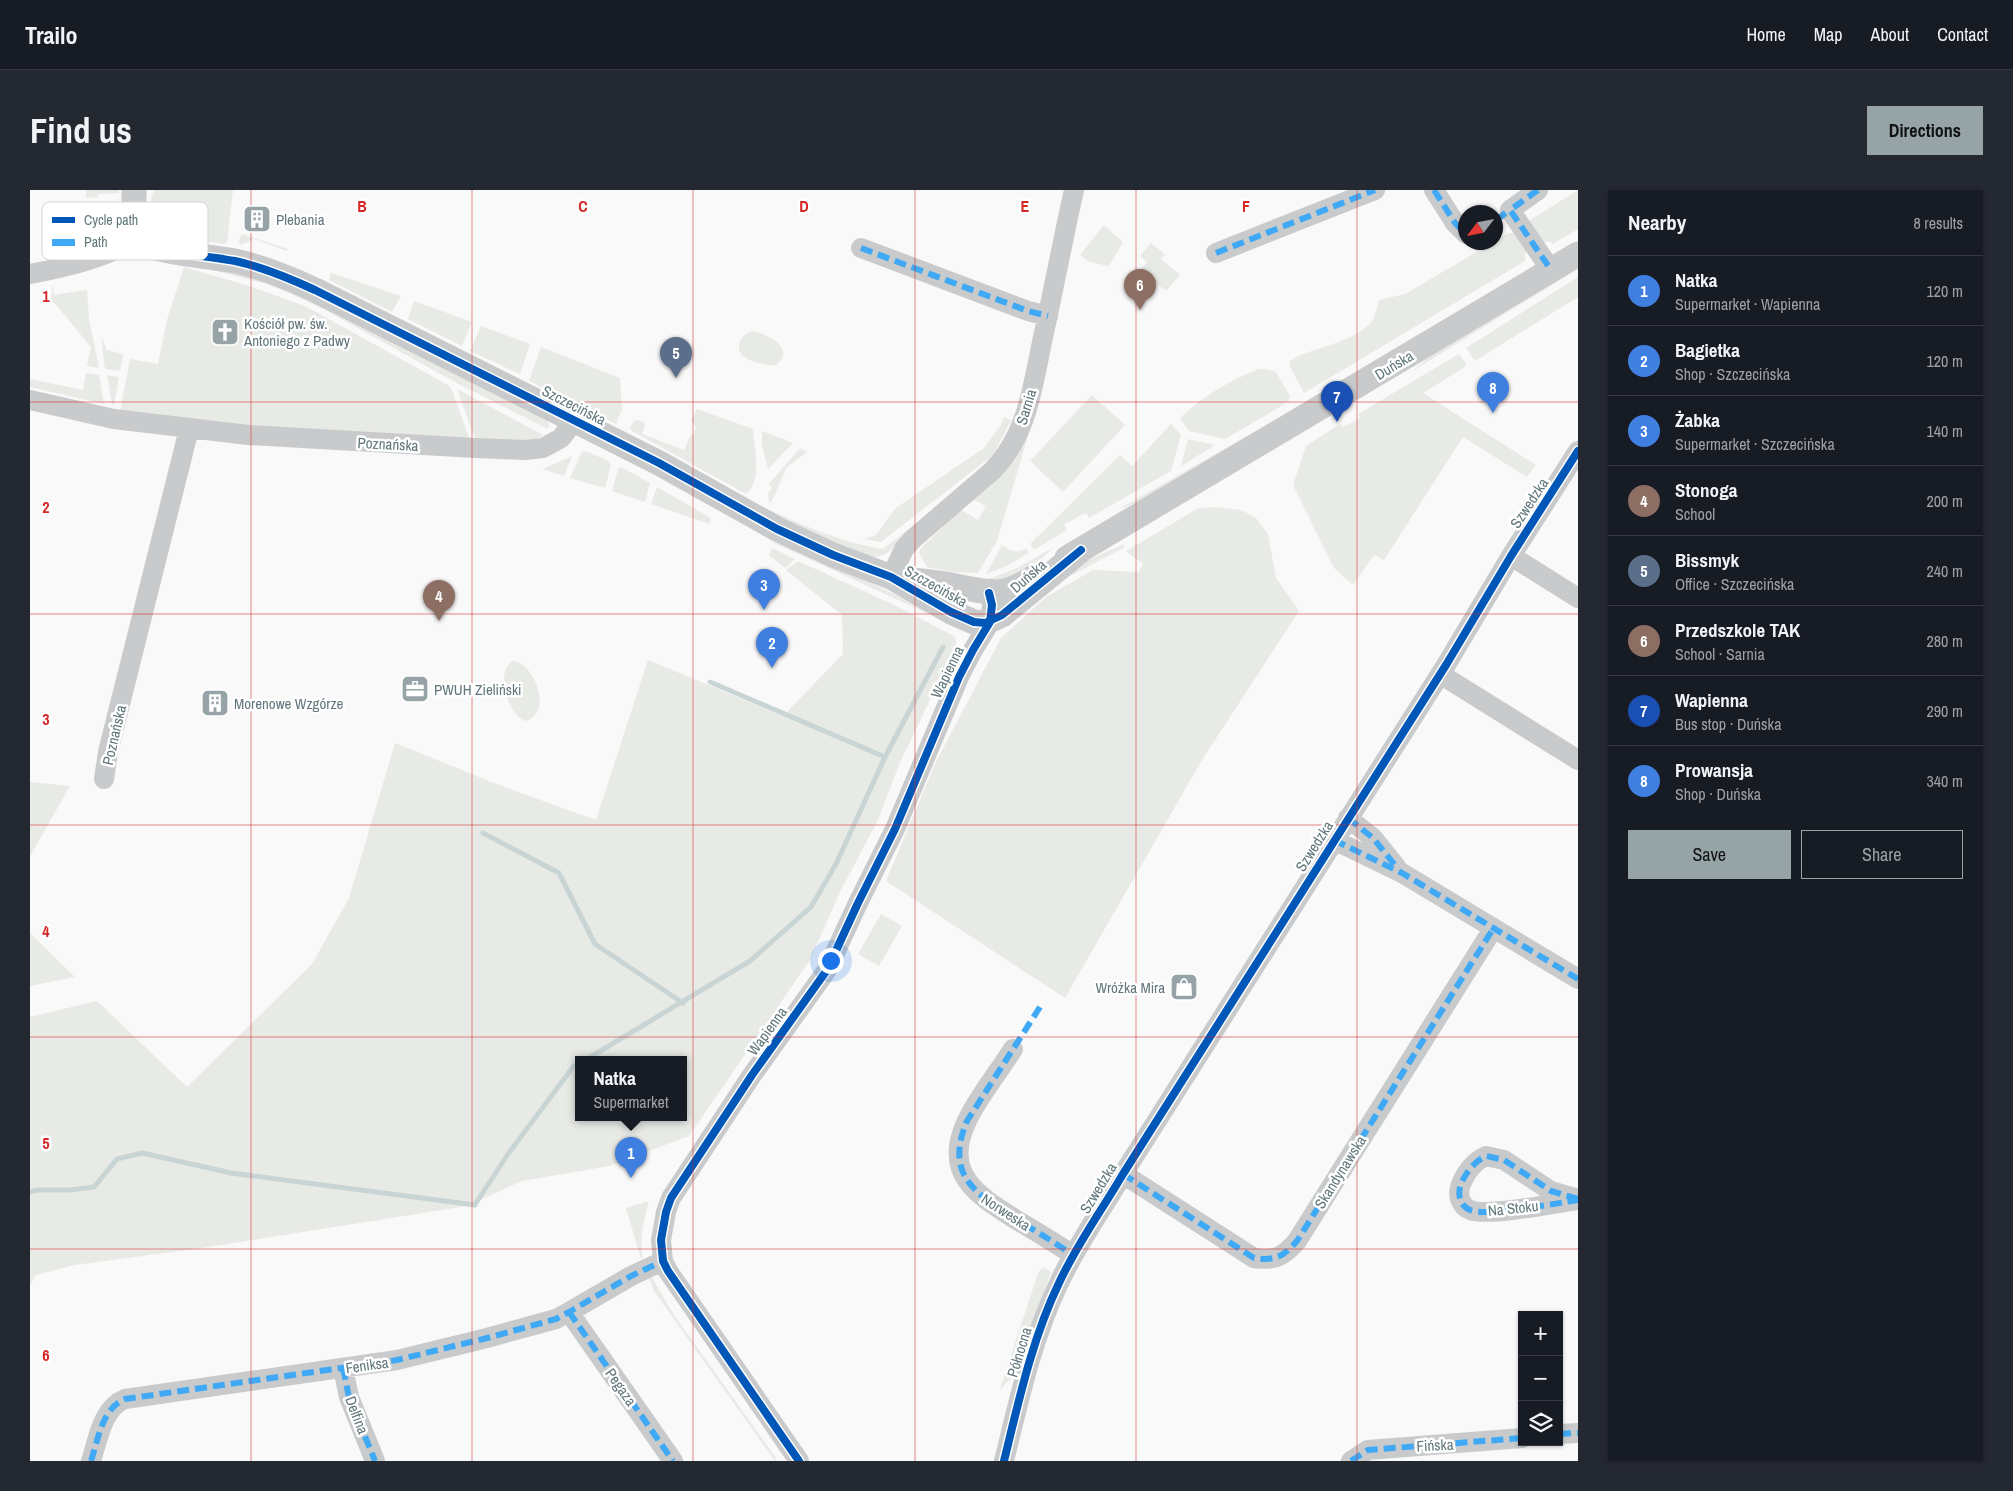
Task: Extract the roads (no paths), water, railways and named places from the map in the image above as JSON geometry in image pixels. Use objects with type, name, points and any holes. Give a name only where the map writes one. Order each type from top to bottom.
[{"type":"street","name":"Sarnia","points":[[891,577],[904,549],[912,539],[992,471],[1008,452],[1024,420],[1074,190]]},
{"type":"street","points":[[1216,253],[1376,190]]},
{"type":"street","points":[[1434,190],[1458,226]]},
{"type":"street","points":[[1538,190],[1503,215],[1551,270]]},
{"type":"street","points":[[861,248],[1028,311],[1048,316]]},
{"type":"street","name":"Duńska","points":[[989,593],[1006,591],[1021,585],[1578,254]]},
{"type":"street","name":"Szczecińska","points":[[208,258],[237,262],[286,277],[377,320],[576,420],[801,541],[891,577],[952,612],[974,622],[990,622]]},
{"type":"street","points":[[30,274],[92,260]]},
{"type":"street","name":"Poznańska","points":[[30,400],[114,418],[272,438],[526,450],[550,445],[561,438],[576,420]]},
{"type":"street","name":"Poznańska","points":[[104,779],[108,752],[189,428]]},
{"type":"street","name":"Szwedzka","points":[[1073,1256],[1440,674],[1511,556],[1578,451]]},
{"type":"street","name":"Duńska","points":[[990,622],[1012,608],[1081,550]]},
{"type":"street","points":[[1511,556],[1578,598]]},
{"type":"street","name":"Szczecińska","points":[[891,577],[950,585],[989,593]]},
{"type":"street","points":[[989,593],[992,606],[990,622]]},
{"type":"street","name":"Wapienna","points":[[799,1461],[668,1271],[661,1250],[662,1228],[671,1198],[752,1075],[827,970],[895,829],[958,677],[990,622]]},
{"type":"street","points":[[1440,674],[1578,760]]},
{"type":"street","points":[[1348,818],[1373,838],[1402,873]]},
{"type":"street","points":[[1334,840],[1402,873],[1578,979]]},
{"type":"street","name":"Skandynawska","points":[[1123,1174],[1254,1258],[1267,1260],[1277,1258],[1287,1252],[1297,1241],[1493,928]]},
{"type":"street","name":"Norweska","points":[[1013,1049],[967,1121],[959,1146],[961,1166],[969,1185],[984,1199],[1073,1256]]},
{"type":"street","name":"Na Stoku","points":[[1486,1156],[1504,1160],[1551,1191],[1578,1200],[1482,1212],[1470,1210],[1462,1204],[1458,1194],[1460,1185],[1472,1166],[1479,1159],[1486,1156]]},
{"type":"street","name":"Północna","points":[[1004,1461],[1037,1337],[1055,1292],[1073,1256]]},
{"type":"street","name":"Feniksa","points":[[92,1461],[108,1412],[125,1399],[397,1360],[448,1348],[556,1319],[623,1280],[663,1260]]},
{"type":"street","name":"Pegaza","points":[[570,1312],[673,1461]]},
{"type":"street","name":"Delfina","points":[[343,1368],[349,1397],[375,1461]]},
{"type":"street","points":[[1563,1434],[1578,1433]]},
{"type":"street","name":"Fińska","points":[[1351,1461],[1368,1450],[1518,1438]]},
{"type":"waterway","points":[[592,1056],[750,961],[811,907],[836,864],[885,757],[943,647]]},
{"type":"waterway","points":[[710,682],[885,757]]},
{"type":"waterway","points":[[483,833],[559,873],[595,944],[683,1003]]},
{"type":"waterway","points":[[476,1203],[508,1154],[575,1066]]},
{"type":"waterway","points":[[30,1192],[94,1187],[117,1159],[142,1153],[231,1173],[475,1205]]},
{"type":"place","name":"Plebania","points":[[257,219]]},
{"type":"place","name":"Przedszkole TAK","points":[[1140,310]]},
{"type":"place","name":"Kościół pw. św. Antoniego z Padwy","points":[[225,332]]},
{"type":"place","name":"Bissmyk","points":[[676,378]]},
{"type":"place","name":"Prowansja","points":[[1493,413]]},
{"type":"place","name":"Wapienna","points":[[1337,422]]},
{"type":"place","name":"Żabka","points":[[764,610]]},
{"type":"place","name":"Stonoga","points":[[439,621]]},
{"type":"place","name":"Bagietka","points":[[772,668]]},
{"type":"place","name":"PWUH Zieliński","points":[[415,689]]},
{"type":"place","name":"Morenowe Wzgórze","points":[[215,703]]},
{"type":"place","name":"Wróżka Mira","points":[[1184,987]]},
{"type":"place","name":"Natka","points":[[631,1178]]}]
